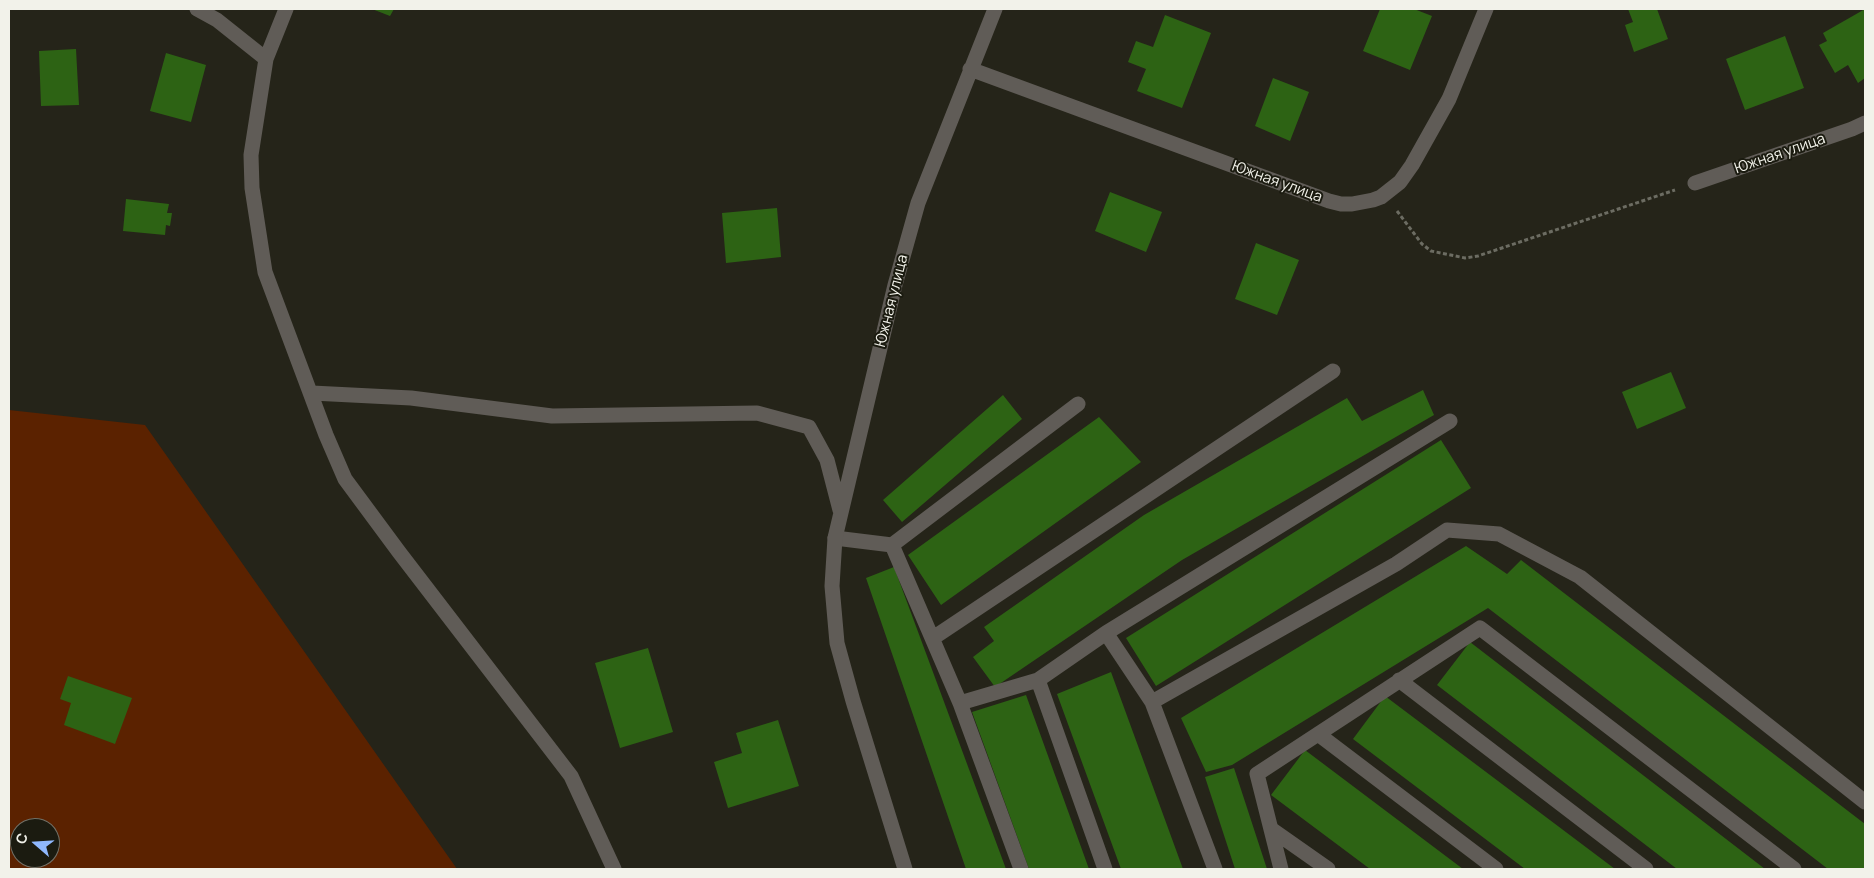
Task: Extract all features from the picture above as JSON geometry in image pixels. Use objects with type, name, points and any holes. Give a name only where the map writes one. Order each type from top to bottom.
[{"type":"street","points":[[197,9],[217,20],[266,59]]},
{"type":"street","points":[[286,9],[266,59],[252,155],[252,188],[266,272],[326,435],[346,479],[399,552],[571,776],[614,869]]},
{"type":"street","name":"Южная улица","points":[[905,869],[837,643],[832,586],[835,538],[895,285],[918,203],[995,9]]},
{"type":"street","name":"Южная улица","points":[[970,69],[1329,201],[1352,204],[1372,200],[1386,194],[1400,182],[1432,131],[1449,99],[1486,9]]},
{"type":"street","name":"Южная улица","points":[[1695,184],[1865,123]]},
{"type":"street","points":[[933,638],[1334,371]]},
{"type":"street","points":[[312,394],[411,398],[552,416],[757,413],[809,427],[827,460],[841,511]]},
{"type":"street","points":[[835,538],[892,545],[1078,404]]},
{"type":"street","points":[[960,703],[1038,680],[1106,633],[1450,421]]},
{"type":"street","points":[[1152,702],[1396,564],[1447,530],[1499,534],[1580,577],[1865,802]]},
{"type":"street","points":[[892,545],[960,703],[1021,869]]},
{"type":"street","points":[[1282,869],[1257,774],[1480,628],[1794,869]]},
{"type":"street","points":[[1106,633],[1152,702],[1214,869]]},
{"type":"street","points":[[1038,680],[1104,869]]},
{"type":"street","points":[[1399,680],[1646,869]]},
{"type":"street","points":[[1318,734],[1496,869]]},
{"type":"street","points":[[1271,828],[1328,869]]},
{"type":"path","points":[[1386,194],[1422,244],[1432,251],[1465,258],[1478,256],[1695,184]]},
{"type":"shaded area","points":[[9,410],[145,425],[457,869],[9,869]]},
{"type":"building","points":[[372,9],[394,9],[390,16]]},
{"type":"building","points":[[1380,9],[1414,9],[1432,16],[1410,70],[1363,51]]},
{"type":"building","points":[[1628,9],[1657,9],[1668,39],[1634,52],[1625,25],[1633,22]]},
{"type":"building","points":[[1865,9],[1865,78],[1858,83],[1848,65],[1835,73],[1819,45],[1827,41],[1823,33]]},
{"type":"building","points":[[1165,15],[1211,33],[1182,108],[1137,91],[1146,69],[1128,62],[1136,41],[1153,47]]},
{"type":"building","points":[[1785,36],[1804,88],[1745,110],[1726,59]]},
{"type":"building","points":[[76,49],[79,105],[41,106],[39,51]]},
{"type":"building","points":[[166,53],[206,65],[191,122],[150,111]]},
{"type":"building","points":[[1273,78],[1309,92],[1290,141],[1255,126]]},
{"type":"building","points":[[1110,192],[1162,212],[1146,252],[1095,231]]},
{"type":"building","points":[[126,199],[169,204],[167,213],[172,213],[170,226],[166,225],[165,235],[123,231]]},
{"type":"building","points":[[777,208],[781,257],[726,263],[722,213]]},
{"type":"building","points":[[1256,243],[1299,260],[1277,315],[1235,299]]},
{"type":"building","points":[[1671,372],[1686,408],[1637,429],[1622,392]]},
{"type":"building","points":[[1423,390],[1434,415],[1182,560],[995,687],[973,657],[994,641],[984,627],[1144,515],[1347,398],[1362,421]]},
{"type":"building","points":[[1003,395],[1022,419],[902,522],[883,500]]},
{"type":"building","points":[[1099,417],[1141,462],[941,605],[908,555]]},
{"type":"building","points":[[1441,440],[1471,488],[1156,686],[1126,638]]},
{"type":"building","points":[[1466,546],[1507,574],[1521,560],[1865,824],[1865,869],[1828,869],[1488,608],[1232,765],[1206,772],[1181,718]]},
{"type":"building","points":[[894,567],[1006,869],[966,869],[866,578]]},
{"type":"building","points":[[1470,642],[1765,869],[1677,869],[1437,685]]},
{"type":"building","points":[[648,648],[673,732],[620,748],[595,663]]},
{"type":"building","points":[[1111,672],[1183,869],[1121,869],[1057,694]]},
{"type":"building","points":[[68,676],[132,698],[115,744],[64,725],[71,703],[60,699]]},
{"type":"building","points":[[1026,695],[1089,869],[1029,869],[972,712]]},
{"type":"building","points":[[1385,696],[1615,869],[1525,869],[1353,739]]},
{"type":"building","points":[[778,720],[799,786],[728,808],[714,762],[742,753],[736,733]]},
{"type":"building","points":[[1305,750],[1463,869],[1370,869],[1271,795]]},
{"type":"building","points":[[1234,768],[1267,869],[1235,869],[1205,777]]}]
